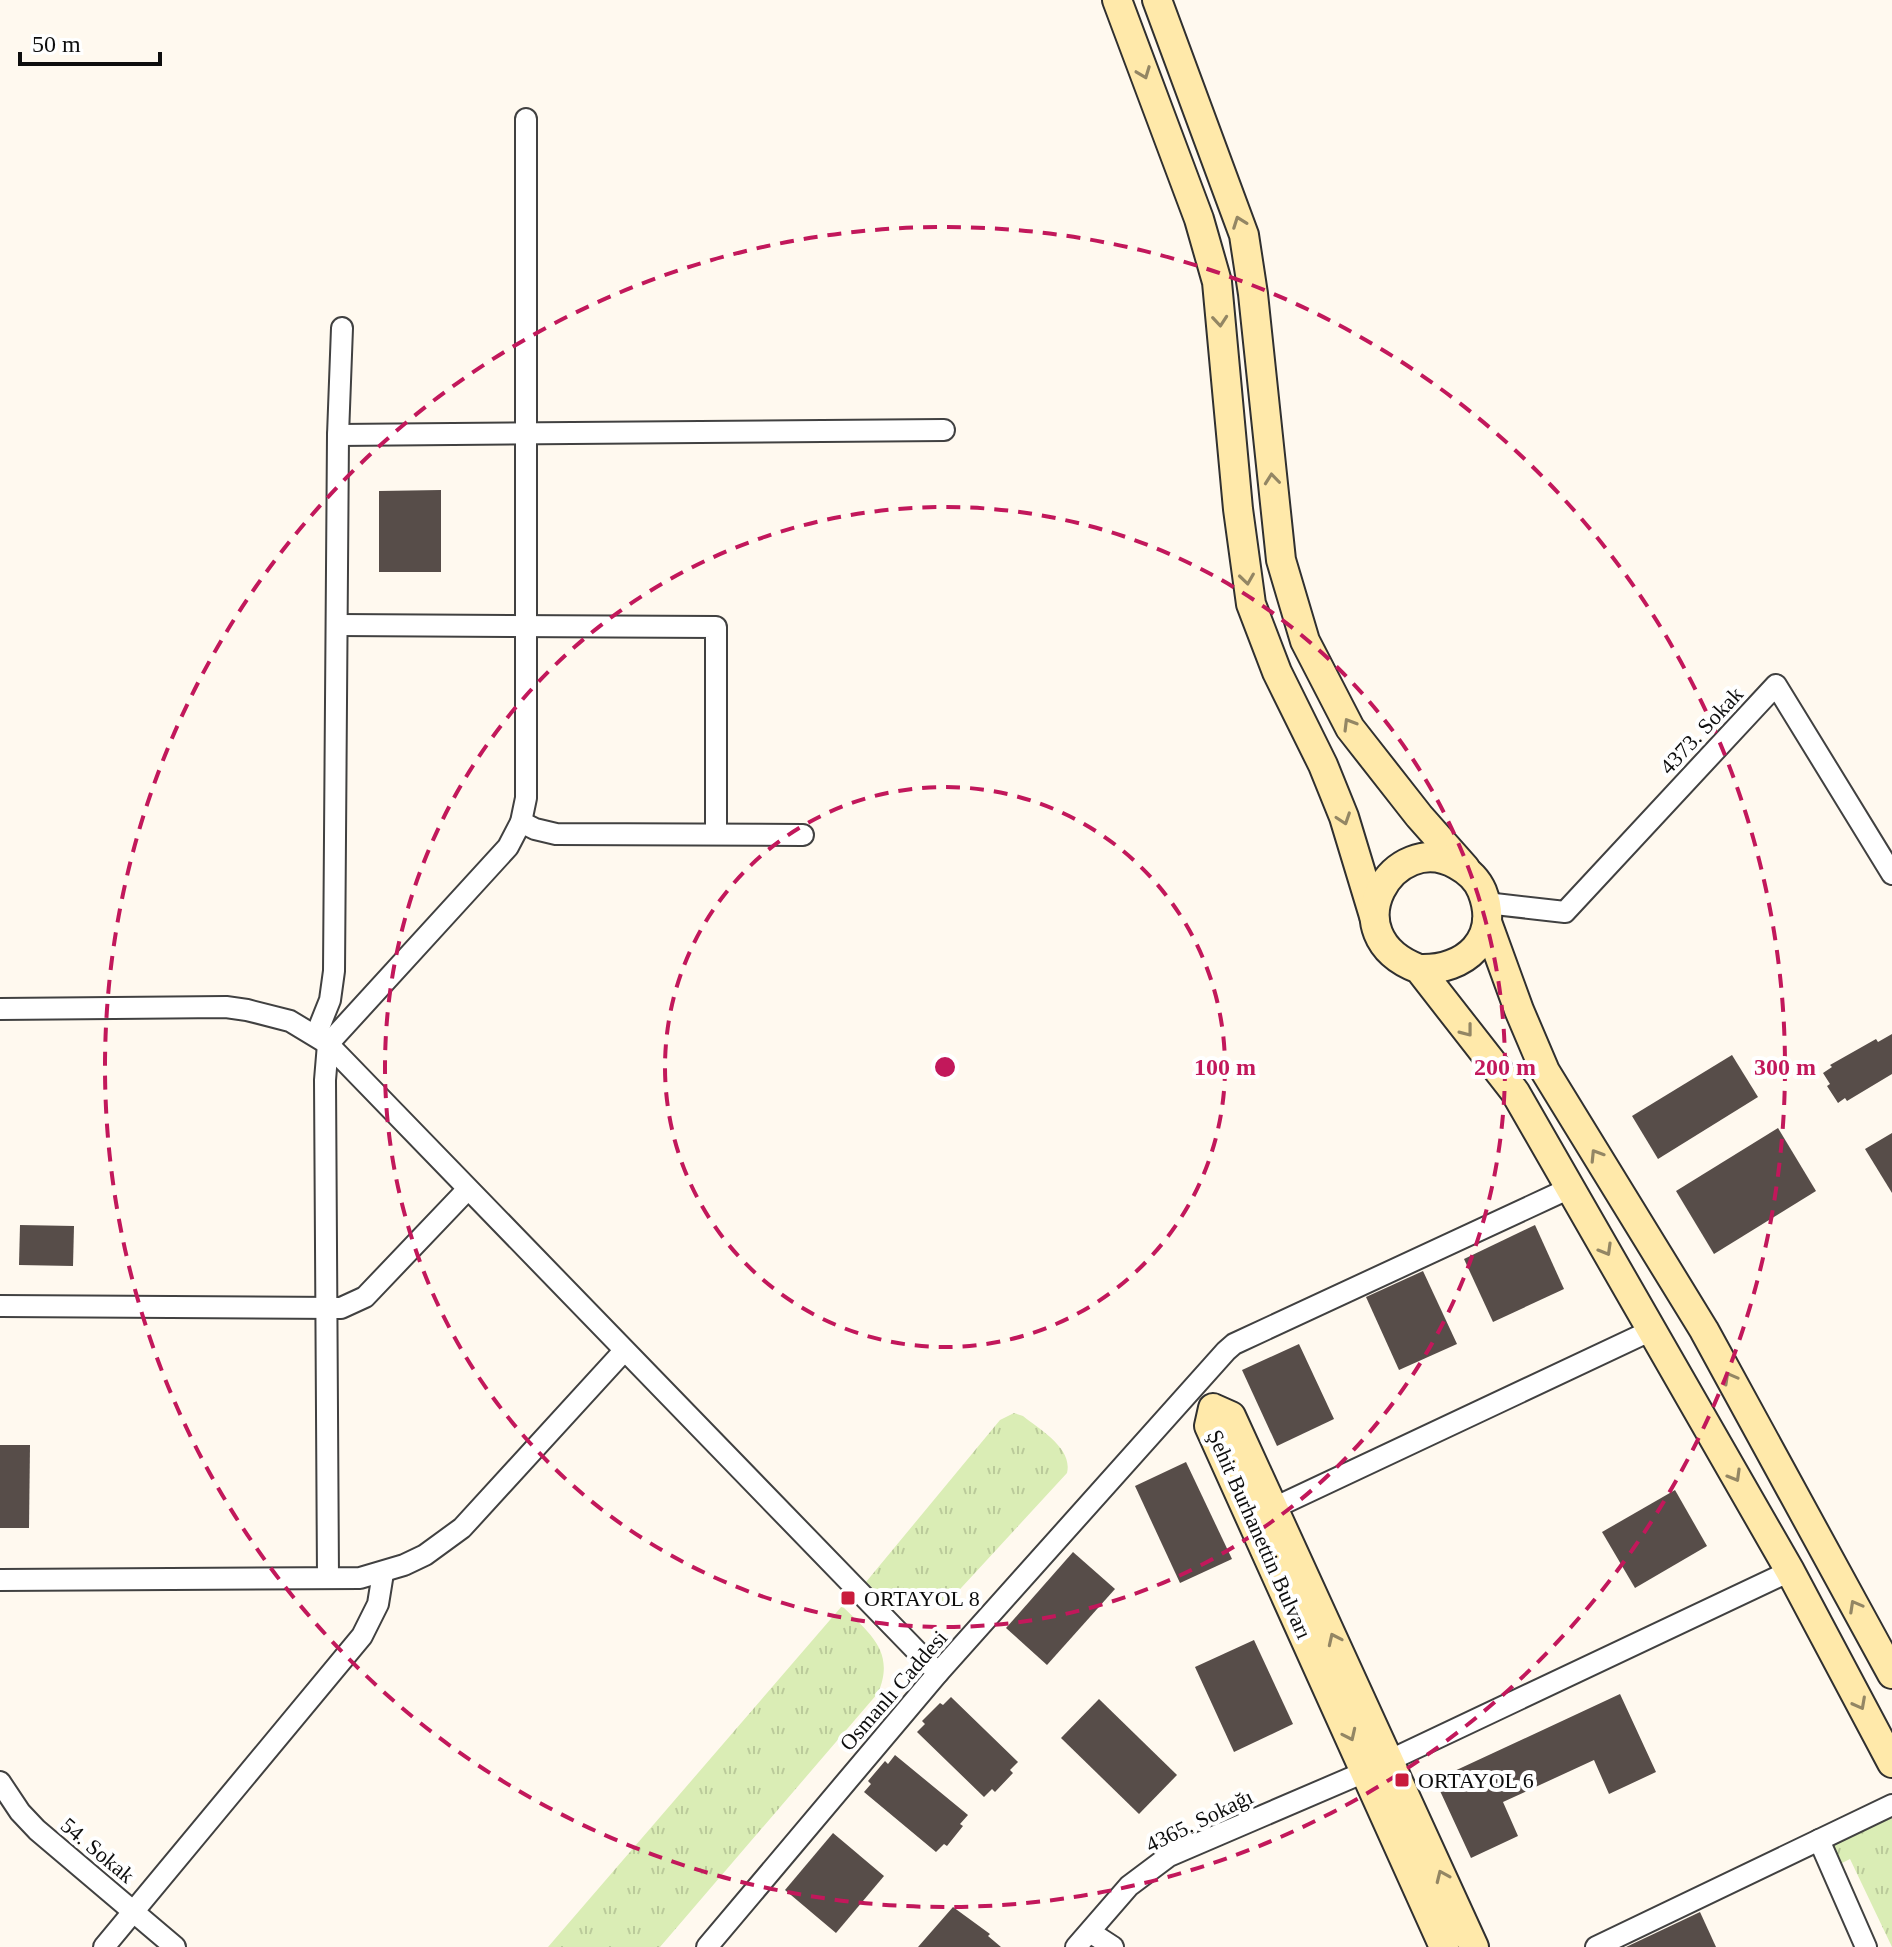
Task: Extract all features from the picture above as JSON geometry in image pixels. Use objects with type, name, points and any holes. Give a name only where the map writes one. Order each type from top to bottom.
[{"type":"street","points":[[1117,0],[1199,219],[1217,282],[1238,509],[1251,604],[1277,672],[1323,765],[1344,817],[1378,935],[1388,951],[1402,963],[1419,969],[1438,970],[1471,954],[1481,939],[1487,913]]},
{"type":"street","points":[[1157,0],[1244,235],[1281,560],[1305,641],[1350,728],[1419,816],[1480,886],[1519,1010],[1545,1071],[1704,1330],[1892,1673]]},
{"type":"street","points":[[322,1040],[499,857],[521,822],[527,786],[526,119]]},
{"type":"street","points":[[328,1578],[325,1061],[322,1040],[333,986],[338,435],[342,328]]},
{"type":"street","points":[[338,435],[944,430]]},
{"type":"street","points":[[338,625],[716,627],[716,834]]},
{"type":"street","name":"4373. Sokak","points":[[1487,913],[1565,912],[1776,685],[1892,874]]},
{"type":"street","points":[[521,822],[556,834],[803,835]]},
{"type":"street","points":[[1375,917],[1377,898],[1385,882],[1398,868],[1415,860],[1434,858],[1452,862],[1468,872]]},
{"type":"street","points":[[1419,969],[1515,1092],[1790,1571],[1892,1763]]},
{"type":"street","points":[[0,1009],[226,1007],[276,1016],[322,1040],[938,1673]]},
{"type":"street","name":"Osmanlı Caddesi","points":[[707,1947],[938,1673],[1234,1344],[1570,1188]]},
{"type":"street","points":[[0,1306],[341,1308],[365,1297],[467,1190]]},
{"type":"street","points":[[1274,1508],[1652,1330]]},
{"type":"street","points":[[0,1580],[360,1578],[383,1573],[425,1555],[462,1528],[623,1352]]},
{"type":"street","points":[[1196,1384],[1213,1408]]},
{"type":"street","name":"Şehit Burhanettin Bulvarı","points":[[1444,1947],[1378,1765],[1274,1508],[1231,1416],[1213,1408],[1209,1426],[1378,1765],[1474,1947]]},
{"type":"street","name":"4365. Sokağı","points":[[1083,1939],[1129,1886],[1169,1856],[1378,1765],[1790,1571]]},
{"type":"street","points":[[104,1947],[362,1636],[378,1604],[383,1573]]},
{"type":"street","name":"54. Sokak","points":[[0,1782],[9,1798],[37,1830],[175,1947]]},
{"type":"street","points":[[1596,1947],[1892,1805]]},
{"type":"street","points":[[1819,1840],[1866,1947]]},
{"type":"street","points":[[1083,1939],[1113,1947]]},
{"type":"green space","points":[[1014,1413],[1023,1416],[1060,1448],[1068,1464],[1067,1473],[950,1600],[917,1607],[895,1601],[875,1590],[866,1582],[1000,1420]]},
{"type":"green space","points":[[842,1606],[870,1634],[882,1654],[883,1678],[878,1693],[660,1947],[548,1947]]},
{"type":"green space","points":[[1892,1810],[1892,1947],[1850,1859],[1838,1865],[1823,1834]]},
{"type":"building","points":[[441,490],[441,572],[379,572],[379,491]]},
{"type":"building","points":[[1892,1034],[1892,1074],[1847,1101],[1845,1098],[1838,1103],[1823,1073],[1832,1067],[1830,1065],[1876,1039],[1878,1042]]},
{"type":"building","points":[[1732,1055],[1758,1097],[1658,1159],[1632,1116]]},
{"type":"building","points":[[1778,1128],[1816,1191],[1714,1254],[1676,1191]]},
{"type":"building","points":[[1892,1133],[1892,1193],[1865,1149]]},
{"type":"building","points":[[20,1225],[74,1226],[73,1266],[19,1265]]},
{"type":"building","points":[[1535,1225],[1564,1289],[1493,1322],[1464,1259]]},
{"type":"building","points":[[1423,1271],[1457,1344],[1399,1370],[1366,1297]]},
{"type":"building","points":[[1299,1344],[1334,1419],[1277,1446],[1242,1370]]},
{"type":"building","points":[[0,1445],[30,1445],[29,1528],[0,1528]]},
{"type":"building","points":[[1186,1462],[1232,1559],[1180,1583],[1135,1486]]},
{"type":"building","points":[[1675,1490],[1707,1546],[1635,1588],[1602,1532]]},
{"type":"building","points":[[1073,1552],[1115,1589],[1047,1665],[1006,1628]]},
{"type":"building","points":[[1254,1640],[1293,1724],[1234,1752],[1195,1667]]},
{"type":"building","points":[[1620,1694],[1656,1772],[1609,1794],[1594,1760],[1503,1802],[1518,1836],[1471,1858],[1435,1780]]},
{"type":"building","points":[[951,1697],[1018,1762],[1010,1770],[1013,1773],[995,1792],[992,1789],[984,1797],[917,1732],[925,1724],[922,1721]]},
{"type":"building","points":[[1099,1699],[1177,1775],[1139,1814],[1061,1738]]},
{"type":"building","points":[[895,1755],[968,1815],[947,1846],[944,1844],[936,1852],[864,1792],[871,1784],[868,1781],[885,1761],[888,1764]]},
{"type":"building","points":[[833,1833],[884,1876],[836,1933],[785,1890]]},
{"type":"building","points":[[953,1907],[990,1934],[988,1936],[1001,1947],[918,1947]]},
{"type":"building","points":[[1700,1912],[1716,1947],[1626,1947]]},
{"type":"place","name":"ORTAYOL 8","points":[[848,1598]]},
{"type":"place","name":"ORTAYOL 6","points":[[1402,1780]]}]
